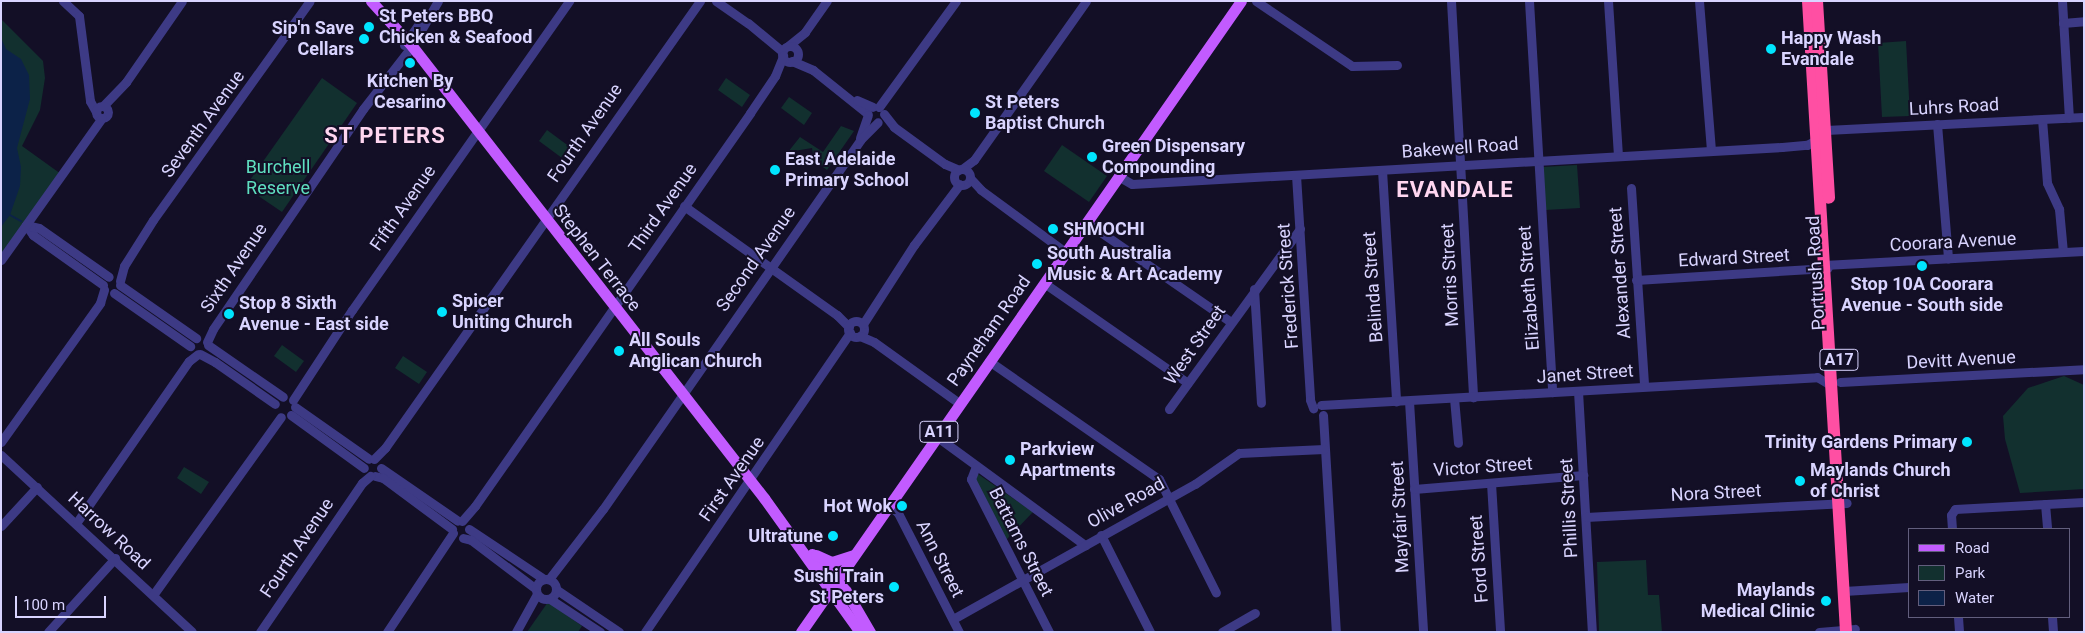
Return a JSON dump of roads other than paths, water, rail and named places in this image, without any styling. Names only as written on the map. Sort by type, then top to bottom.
[{"type":"highway","name":"Portrush Road","points":[[1808,1],[1814,146],[1829,267],[1850,631]]},
{"type":"highway","name":"Portrush Road","points":[[1816,1],[1826,130],[1830,367],[1836,384]]},
{"type":"highway","points":[[1814,112],[1826,130],[1814,146]]},
{"type":"main road","name":"Stephen Terrace","points":[[371,1],[410,43],[681,395],[833,585]]},
{"type":"main road","name":"Payneham Road","points":[[801,632],[888,504],[1241,1]]},
{"type":"main road","name":"Stephen Terrace","points":[[794,538],[810,552],[833,585]]},
{"type":"main road","points":[[810,552],[832,562],[854,554]]},
{"type":"main road","points":[[833,585],[860,632]]},
{"type":"main road","points":[[833,585],[870,632]]},
{"type":"street","points":[[63,1],[79,16],[90,90],[101,111]]},
{"type":"street","points":[[1,260],[90,132],[101,111],[114,96],[182,1]]},
{"type":"street","name":"Seventh Avenue","points":[[115,280],[153,220],[310,1]]},
{"type":"street","name":"Sixth Avenue","points":[[203,341],[438,1]]},
{"type":"street","name":"Fifth Avenue","points":[[285,406],[569,1]]},
{"type":"street","name":"Fourth Avenue","points":[[376,463],[694,5],[700,1]]},
{"type":"street","name":"Third Avenue","points":[[775,76],[785,50],[805,32],[827,1]]},
{"type":"street","name":"Second Avenue","points":[[551,583],[956,1]]},
{"type":"street","name":"First Avenue","points":[[646,631],[1086,1]]},
{"type":"street","points":[[1256,1],[1349,65],[1397,64]]},
{"type":"street","name":"Morris Street","points":[[1451,1],[1473,397]]},
{"type":"street","name":"Elizabeth Street","points":[[1529,1],[1552,392]]},
{"type":"street","points":[[1608,1],[1618,156]]},
{"type":"street","points":[[1699,1],[1711,151]]},
{"type":"street","points":[[2062,1],[2069,118]]},
{"type":"street","points":[[719,2],[785,50],[792,61],[813,70]]},
{"type":"street","points":[[2063,23],[2084,21]]},
{"type":"street","name":"Third Avenue","points":[[464,524],[613,306],[775,76],[798,53],[805,32]]},
{"type":"street","points":[[785,50],[795,47],[813,70],[1065,252]]},
{"type":"street","name":"Luhrs Road","points":[[1826,130],[2084,117]]},
{"type":"street","points":[[2042,119],[2047,183],[2059,209],[2063,252]]},
{"type":"street","points":[[1937,124],[1948,259]]},
{"type":"street","name":"Bakewell Road","points":[[1118,176],[1132,184],[1461,164],[1814,146]]},
{"type":"street","name":"Belinda Street","points":[[1382,170],[1396,402]]},
{"type":"street","name":"Frederick Street","points":[[1296,175],[1310,395],[1319,410],[1323,430],[1336,632]]},
{"type":"street","name":"Alexander Street","points":[[1631,188],[1644,386]]},
{"type":"street","points":[[684,206],[960,404]]},
{"type":"street","points":[[1086,222],[1231,322]]},
{"type":"street","points":[[26,225],[39,228],[203,341],[368,473],[383,478],[456,534],[471,540],[542,596],[600,632]]},
{"type":"street","points":[[26,225],[33,235],[195,351],[376,463],[619,632]]},
{"type":"street","name":"West Street","points":[[1170,409],[1254,289],[1300,229]]},
{"type":"street","name":"Coorara Avenue","points":[[1829,267],[2084,251]]},
{"type":"street","name":"Edward Street","points":[[1636,280],[1829,267]]},
{"type":"street","points":[[1,442],[115,280]]},
{"type":"street","points":[[108,290],[115,280]]},
{"type":"street","points":[[1044,283],[1188,383]]},
{"type":"street","points":[[1254,289],[1262,403]]},
{"type":"street","points":[[195,351],[205,352],[203,341]]},
{"type":"street","points":[[77,522],[203,341]]},
{"type":"street","points":[[989,361],[1159,478],[1216,593]]},
{"type":"street","points":[[1817,377],[1830,367]]},
{"type":"street","name":"Devitt Avenue","points":[[1836,384],[2084,370]]},
{"type":"street","points":[[1817,377],[1836,384]]},
{"type":"street","name":"Janet Street","points":[[1319,410],[1337,406],[1454,398],[1817,377]]},
{"type":"street","name":"Phillis Street","points":[[1578,391],[1593,629]]},
{"type":"street","points":[[1454,398],[1458,443]]},
{"type":"street","name":"Mayfair Street","points":[[1409,401],[1422,632]]},
{"type":"street","points":[[153,595],[272,428],[285,406]]},
{"type":"street","points":[[936,436],[1085,545]]},
{"type":"street","name":"Olive Road","points":[[952,619],[1023,581],[1100,535],[1170,497],[1239,453],[1324,449]]},
{"type":"street","name":"Harrow Road","points":[[1,455],[77,522],[190,631]]},
{"type":"street","points":[[368,473],[376,463]]},
{"type":"street","points":[[368,473],[376,463]]},
{"type":"street","name":"Battams Street","points":[[976,466],[971,477],[1049,632]]},
{"type":"street","name":"Fourth Avenue","points":[[260,632],[368,473]]},
{"type":"street","name":"Victor Street","points":[[1414,489],[1583,475]]},
{"type":"street","name":"Ford Street","points":[[1491,483],[1500,632]]},
{"type":"street","points":[[1,526],[37,487]]},
{"type":"street","points":[[1952,528],[1951,515],[1955,509],[2084,502]]},
{"type":"street","name":"Nora Street","points":[[1586,517],[1843,503]]},
{"type":"street","name":"Ann Street","points":[[888,504],[898,513],[959,632]]},
{"type":"street","points":[[2045,504],[2046,528]]},
{"type":"street","points":[[387,632],[464,524]]},
{"type":"street","points":[[456,534],[464,524]]},
{"type":"street","points":[[1100,535],[1150,632]]},
{"type":"street","points":[[48,632],[114,558]]},
{"type":"street","points":[[516,632],[551,583]]},
{"type":"street","points":[[542,596],[551,583]]},
{"type":"street","points":[[1848,591],[1908,587]]},
{"type":"street","points":[[1222,632],[1255,613]]},
{"type":"street","points":[[1958,618],[1959,632]]},
{"type":"street","points":[[2052,618],[2053,632]]},
{"type":"street","points":[[1820,632],[1850,631]]},
{"type":"water","points":[[1,38],[6,49],[21,59],[29,75],[30,99],[17,148],[21,167],[20,186],[10,215],[1,227]]},
{"type":"waterway","points":[[10,215],[21,221]]},
{"type":"place","name":"St Peters BBQ Chicken & Seafood","points":[[369,27]]},
{"type":"place","name":"Sip'n Save Cellars","points":[[364,39]]},
{"type":"place","name":"Happy Wash Evandale","points":[[1771,49]]},
{"type":"place","name":"Kitchen By Cesarino","points":[[410,63]]},
{"type":"place","name":"St Peters Baptist Church","points":[[975,113]]},
{"type":"place","name":"Green Dispensary Compounding","points":[[1092,157]]},
{"type":"place","name":"East Adelaide Primary School","points":[[775,170]]},
{"type":"place","name":"SHMOCHI","points":[[1053,229]]},
{"type":"place","name":"South Australia Music & Art Academy","points":[[1037,264]]},
{"type":"place","name":"Stop 10A Coorara Avenue - South side","points":[[1922,266]]},
{"type":"place","name":"Spicer Uniting Church","points":[[442,312]]},
{"type":"place","name":"Stop 8 Sixth Avenue - East side","points":[[229,314]]},
{"type":"place","name":"All Souls Anglican Church","points":[[619,351]]},
{"type":"place","name":"Trinity Gardens Primary","points":[[1967,442]]},
{"type":"place","name":"Parkview Apartments","points":[[1010,460]]},
{"type":"place","name":"Maylands Church of Christ","points":[[1800,481]]},
{"type":"place","name":"Hot Wok","points":[[902,506]]},
{"type":"place","name":"Ultratune","points":[[833,536]]},
{"type":"place","name":"Sushi Train St Peters","points":[[894,587]]},
{"type":"place","name":"Maylands Medical Clinic","points":[[1826,601]]},
{"type":"district","name":"ST PETERS","points":[[385,136]]},
{"type":"district","name":"EVANDALE","points":[[1455,190]]},
{"type":"park label","name":"Burchell Reserve","points":[[278,178]]}]
